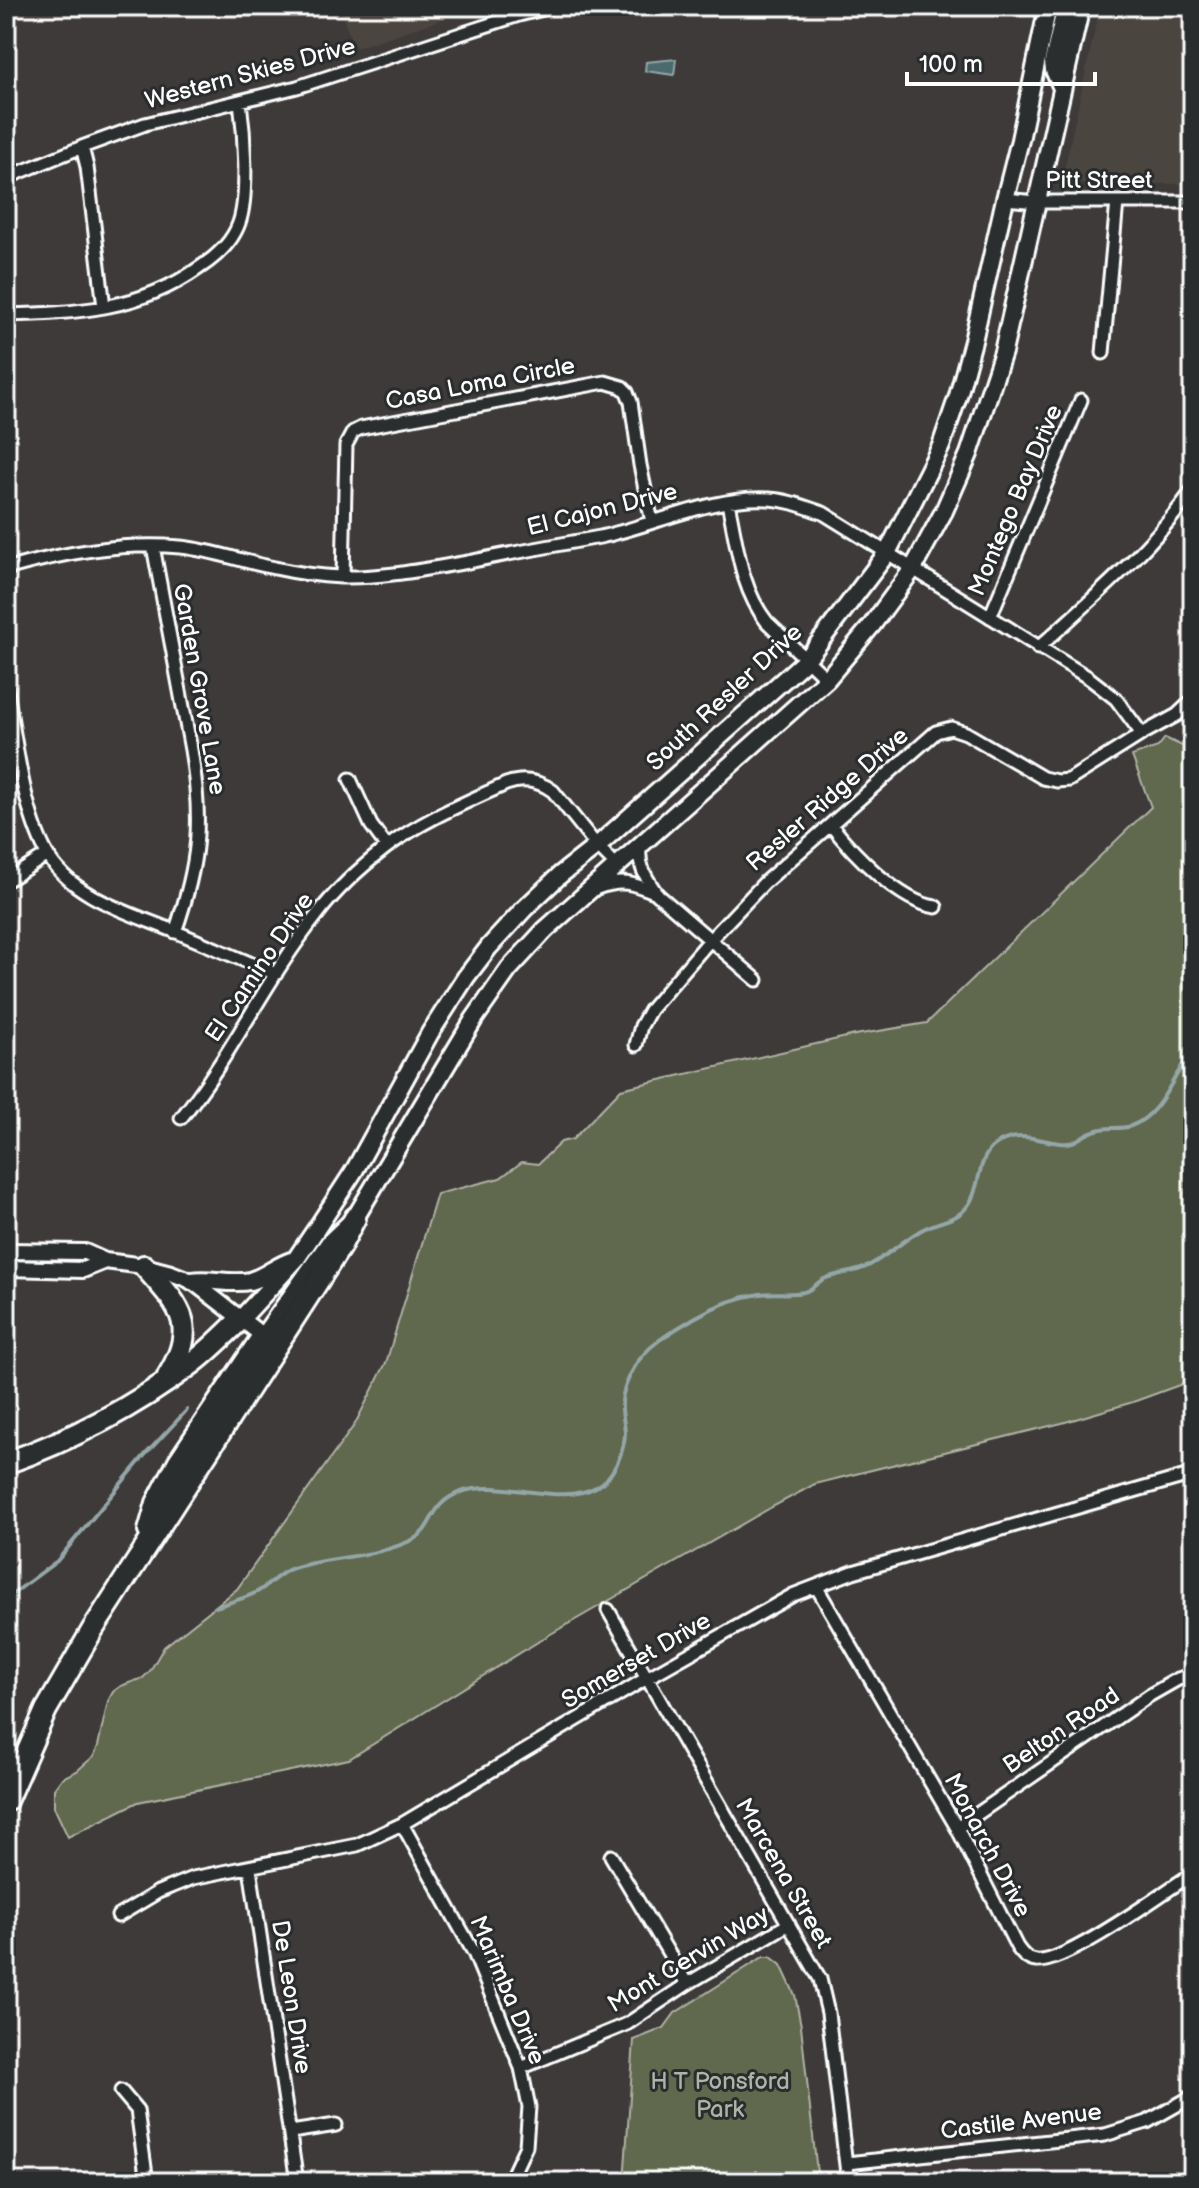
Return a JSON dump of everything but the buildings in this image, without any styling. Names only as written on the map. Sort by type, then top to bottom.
[{"type":"highway","points":[[6,1801],[46,1710],[93,1629],[340,1247],[355,1218]]},
{"type":"highway","points":[[144,1266],[173,1298],[183,1319],[185,1336],[180,1356],[164,1383]]},
{"type":"highway","points":[[6,1463],[104,1419],[164,1383],[192,1363],[240,1320]]},
{"type":"highway","points":[[144,1550],[157,1503],[179,1461],[263,1336]]},
{"type":"main road","name":"South Resler Drive","points":[[240,1320],[296,1259],[354,1171],[430,1033],[489,947],[560,875],[597,846],[806,660],[887,553],[941,446],[958,396],[1020,140],[1048,6]]},
{"type":"main road","points":[[1062,88],[1053,62],[1066,6]]},
{"type":"main road","points":[[263,1336],[330,1242],[355,1218],[474,1019],[509,969],[545,930],[827,679],[912,570],[944,511],[969,454],[1003,352],[1081,6]]},
{"type":"main road","points":[[192,1281],[206,1279],[233,1283],[253,1280],[296,1259]]},
{"type":"street","name":"Western Skies Drive","points":[[6,178],[145,124],[297,87],[555,6]]},
{"type":"street","points":[[6,315],[59,313],[144,298],[170,286],[214,258],[237,227],[243,202],[240,101]]},
{"type":"street","points":[[82,147],[104,307]]},
{"type":"street","name":"Pitt Street","points":[[1005,199],[1037,202],[1193,202]]},
{"type":"street","points":[[1103,353],[1117,202]]},
{"type":"street","name":"Casa Loma Circle","points":[[343,577],[346,445],[353,432],[605,382],[622,387],[631,402],[652,522]]},
{"type":"street","name":"Montego Bay Drive","points":[[990,617],[1081,400]]},
{"type":"street","points":[[1038,648],[1167,525],[1193,489]]},
{"type":"street","name":"El Cajon Drive","points":[[6,569],[95,549],[153,546],[180,547],[275,568],[343,577],[411,572],[600,537],[696,509],[765,498],[823,513],[1102,687],[1131,716],[1142,734]]},
{"type":"street","points":[[728,503],[751,599],[767,622],[827,679]]},
{"type":"street","name":"Garden Grove Lane","points":[[153,546],[191,750],[199,818],[195,866],[175,932]]},
{"type":"street","points":[[6,685],[31,815],[47,855],[85,892],[110,905],[276,974]]},
{"type":"street","points":[[1142,734],[1177,715],[1193,700]]},
{"type":"street","name":"Resler Ridge Drive","points":[[636,1045],[641,1026],[650,1010],[765,882],[936,732],[951,728],[966,733],[1043,778],[1057,781],[1069,780],[1142,734]]},
{"type":"street","points":[[350,779],[371,825],[387,847]]},
{"type":"street","name":"El Camino Drive","points":[[181,1118],[202,1092],[318,913],[387,847],[436,817],[506,784],[534,781],[553,791],[617,866]]},
{"type":"street","points":[[831,825],[869,868],[912,899],[936,907]]},
{"type":"street","points":[[641,845],[640,861],[657,894],[757,980]]},
{"type":"street","points":[[6,881],[47,855]]},
{"type":"street","points":[[591,890],[615,881],[657,894]]},
{"type":"street","points":[[6,1251],[85,1252],[105,1261],[144,1266],[192,1281],[263,1336]]},
{"type":"street","points":[[6,1268],[83,1270],[105,1261]]},
{"type":"street","name":"Somerset Drive","points":[[118,1916],[169,1886],[193,1878],[346,1849],[402,1824],[793,1595],[853,1572],[1193,1474]]},
{"type":"street","name":"Monarch Drive","points":[[816,1586],[957,1828],[1023,1956],[1037,1961],[1056,1958],[1129,1917],[1193,1873]]},
{"type":"street","name":"Marcena Street","points":[[608,1610],[820,1979],[828,2013],[848,2182]]},
{"type":"street","name":"Belton Road","points":[[957,1828],[1150,1695],[1193,1674]]},
{"type":"street","name":"Marimba Drive","points":[[402,1824],[474,1953],[521,2068],[529,2107],[526,2146],[509,2182]]},
{"type":"street","points":[[611,1856],[687,1984]]},
{"type":"street","name":"De Leon Drive","points":[[250,1868],[297,2182]]},
{"type":"street","name":"Mont Cervin Way","points":[[521,2068],[627,2024],[687,1984],[789,1924]]},
{"type":"street","points":[[121,2091],[137,2110],[147,2182]]},
{"type":"street","name":"Castile Avenue","points":[[847,2163],[1105,2135],[1147,2122],[1193,2096]]},
{"type":"street","points":[[291,2132],[336,2125]]},
{"type":"shaded area","points":[[338,6],[483,6],[355,48]]},
{"type":"shaded area","points":[[1100,6],[1193,6],[1193,184],[1073,184],[1065,179],[1063,175]]},
{"type":"green space","points":[[1165,738],[1193,751],[1193,1380],[1062,1423],[815,1484],[549,1635],[349,1759],[138,1802],[68,1837],[54,1807],[54,1789],[62,1778],[77,1771],[94,1756],[113,1692],[143,1678],[164,1647],[237,1589],[355,1424],[386,1363],[437,1194],[500,1178],[522,1162],[538,1164],[561,1142],[573,1139],[621,1089],[855,1035],[927,1023],[1151,807],[1132,756],[1158,747]]},
{"type":"green space","name":"H T Ponsford Park","points":[[763,1957],[771,1957],[781,1965],[795,1995],[818,2182],[624,2182],[634,2040],[664,2028],[675,2013]]},
{"type":"water","points":[[676,59],[674,75],[645,71],[646,62]]},
{"type":"waterway","points":[[216,1607],[257,1592],[293,1568],[385,1550],[414,1539],[425,1529],[443,1502],[461,1492],[494,1488],[565,1494],[596,1487],[608,1478],[622,1449],[625,1434],[622,1411],[624,1389],[639,1360],[661,1339],[727,1302],[760,1294],[804,1292],[824,1279],[866,1267],[923,1229],[958,1215],[972,1198],[985,1157],[1000,1142],[1023,1137],[1071,1143],[1089,1133],[1131,1126],[1142,1121],[1159,1103],[1193,1050]]},
{"type":"waterway","points":[[6,1599],[57,1561],[144,1456],[187,1410]]}]
